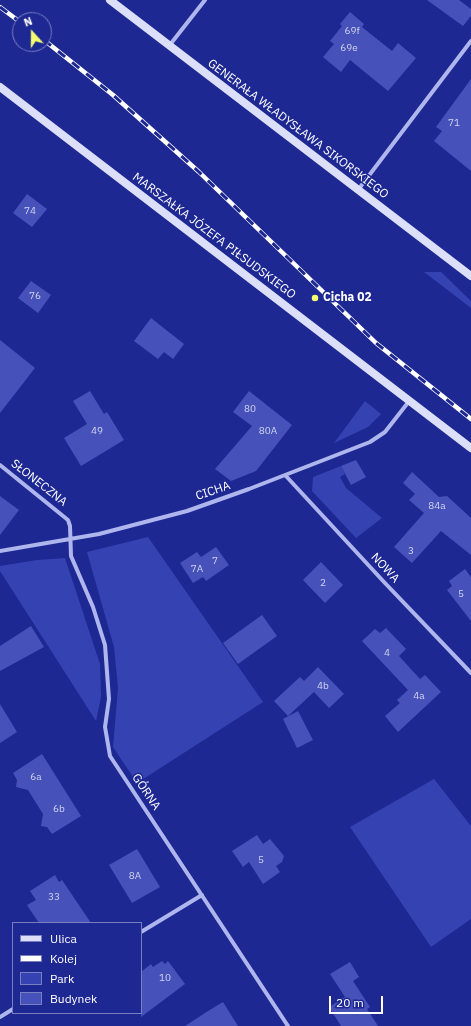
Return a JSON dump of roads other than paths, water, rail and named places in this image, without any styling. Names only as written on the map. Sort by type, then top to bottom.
[{"type":"main road","name":"GENERAŁA WŁADYSŁAWA SIKORSKIEGO","points":[[110,0],[471,276]]},
{"type":"main road","name":"MARSZAŁKA JÓZEFA PIŁSUDSKIEGO","points":[[0,87],[471,448]]},
{"type":"street","points":[[169,46],[204,0]]},
{"type":"street","points":[[358,190],[471,41]]},
{"type":"street","name":"CICHA","points":[[0,551],[71,539],[187,511],[285,475],[370,442],[385,432],[410,400]]},
{"type":"street","name":"SŁONECZNA","points":[[0,465],[66,517],[70,526],[71,539]]},
{"type":"street","name":"NOWA","points":[[285,475],[389,588],[471,673]]},
{"type":"street","name":"GÓRNA","points":[[71,539],[71,556],[94,607],[105,645],[109,699],[106,727],[110,756],[288,1026]]},
{"type":"street","points":[[142,931],[202,895]]},
{"type":"street","points":[[0,1017],[12,1010]]},
{"type":"railway","points":[[0,7],[12,16]]},
{"type":"railway","points":[[52,46],[113,95],[199,172],[376,343],[471,419]]},
{"type":"place","name":"Cicha 02","points":[[315,298]]}]
